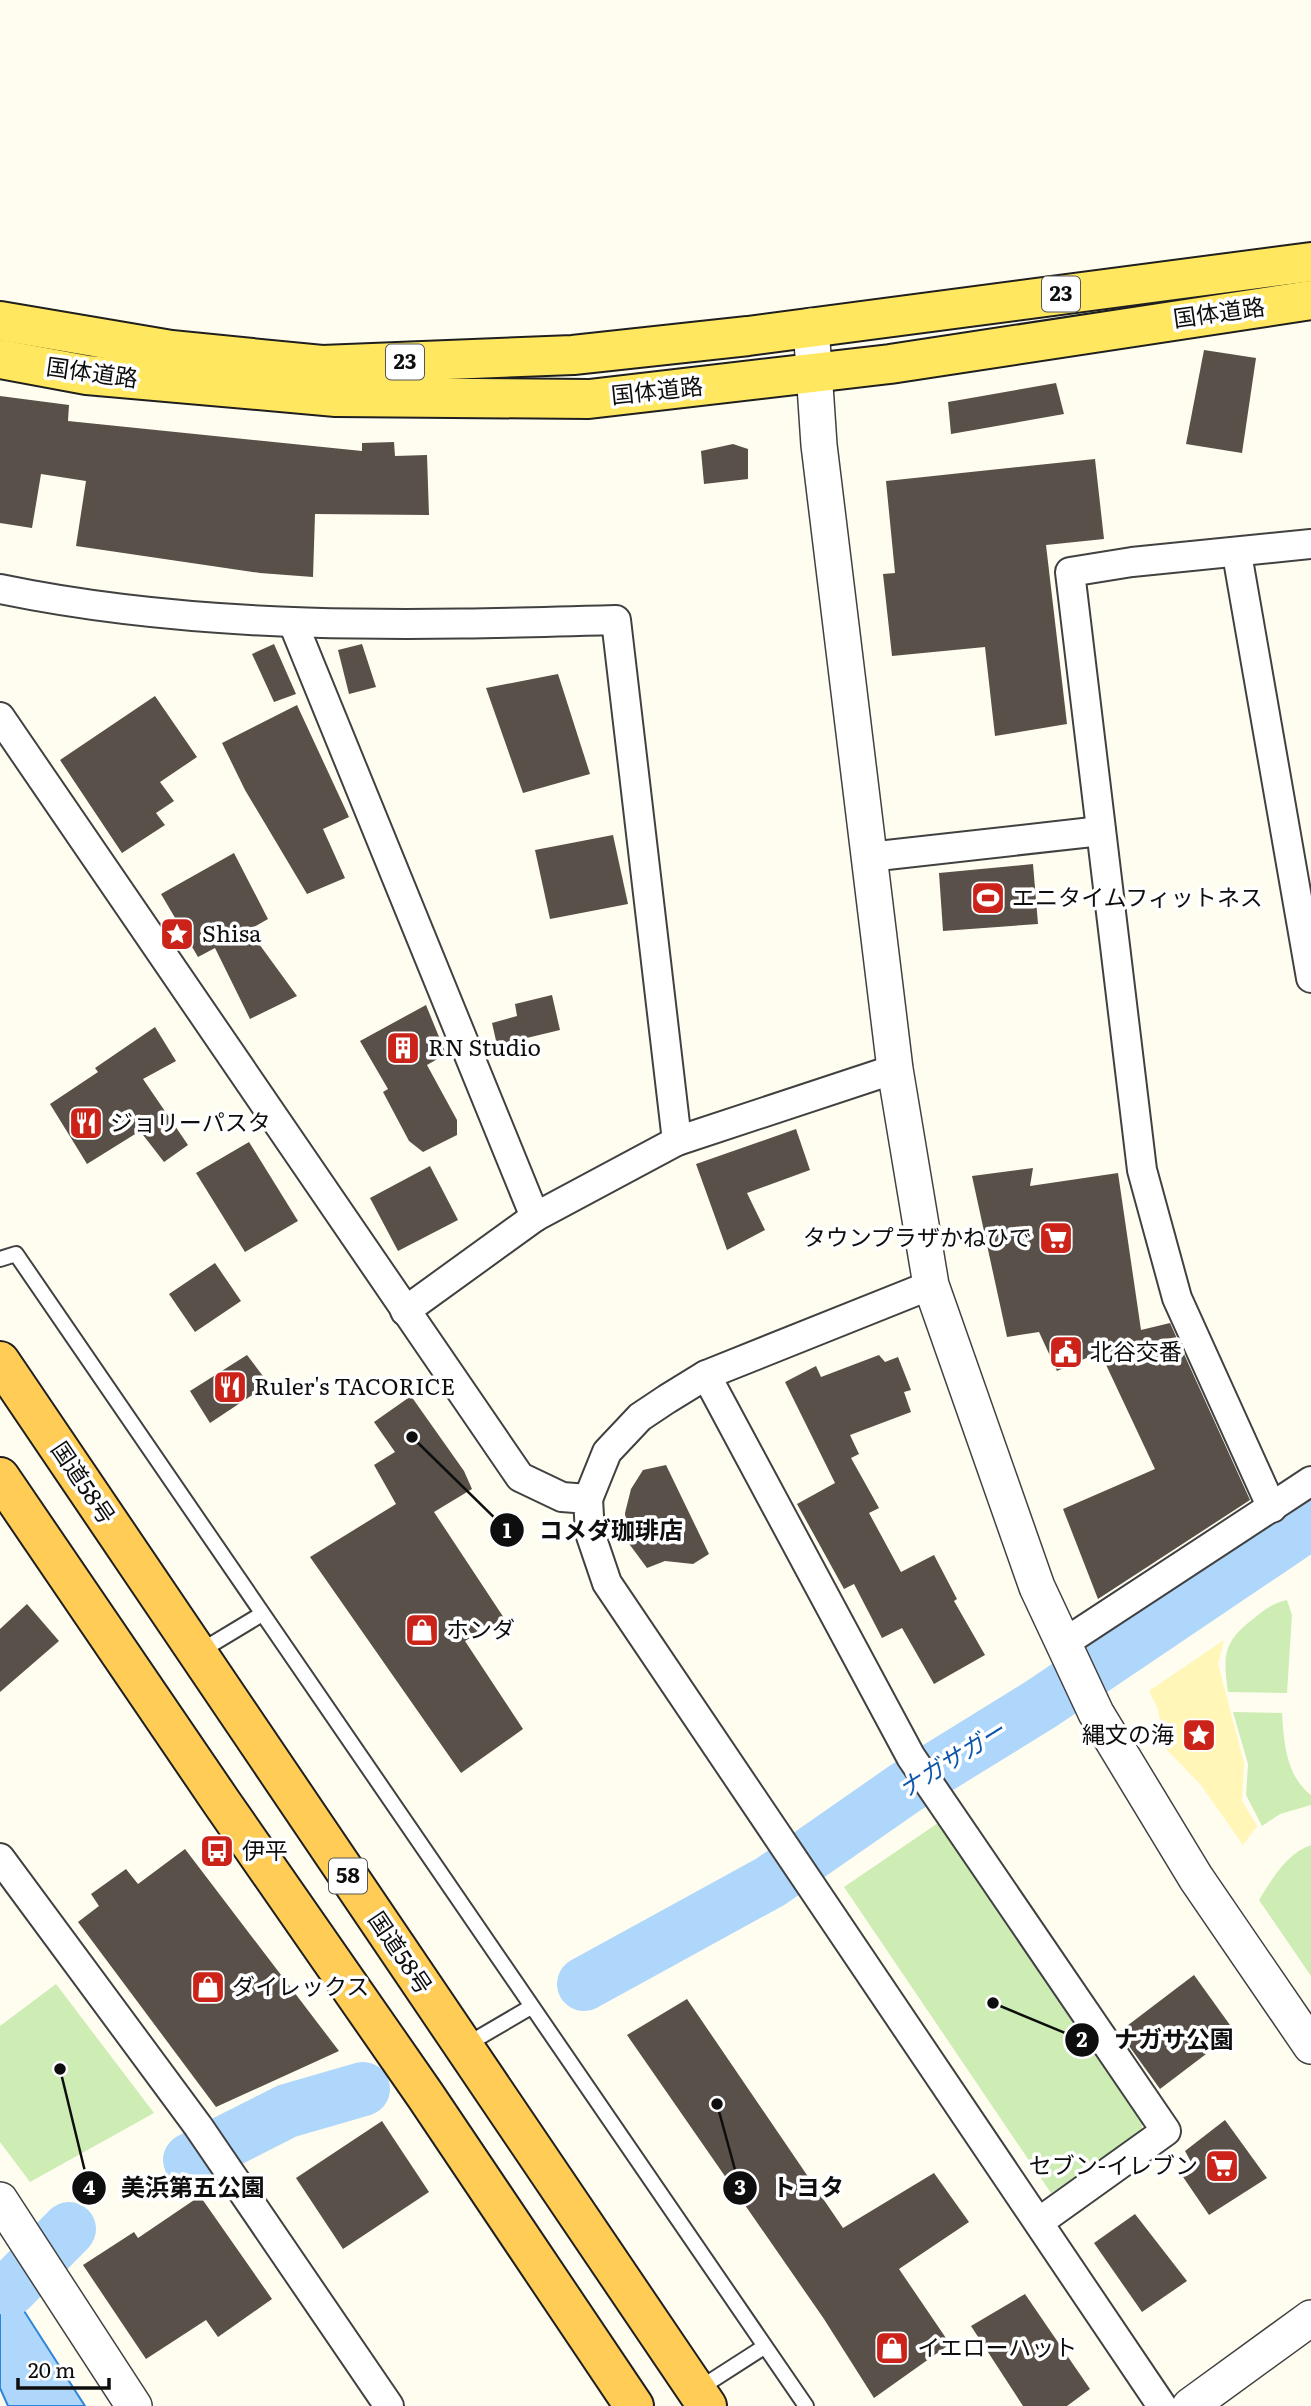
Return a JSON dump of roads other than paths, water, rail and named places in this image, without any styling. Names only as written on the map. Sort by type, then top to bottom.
[{"type":"highway","name":"国道58号","points":[[0,1361],[702,2398]]},
{"type":"highway","points":[[0,1477],[418,2084],[634,2406]]},
{"type":"main road","name":"国体道路","points":[[0,321],[171,350],[322,365],[573,355],[1311,262]]},
{"type":"main road","name":"国体道路","points":[[0,359],[87,375],[335,397],[589,399],[815,373],[1311,300]]},
{"type":"street","points":[[811,326],[819,445],[895,1069],[931,1284],[1037,1587],[1096,1711],[1195,1878],[1311,2046]]},
{"type":"street","points":[[1272,1508],[1177,1298],[1142,1170],[1070,572],[1132,562],[1237,554],[1311,544]]},
{"type":"street","points":[[1237,554],[1311,978]]},
{"type":"street","points":[[0,589],[54,600],[293,623],[440,625],[616,620],[677,1141]]},
{"type":"street","points":[[293,623],[535,1217]]},
{"type":"street","points":[[0,716],[520,1477],[562,1497],[588,1499]]},
{"type":"street","points":[[869,857],[1101,831]]},
{"type":"street","points":[[405,1311],[535,1217],[677,1141],[895,1069]]},
{"type":"street","points":[[931,1284],[706,1375],[640,1417],[607,1452],[588,1499],[590,1533],[607,1583],[1162,2406]]},
{"type":"street","points":[[706,1375],[911,1757],[1166,2131],[1039,2222]]},
{"type":"street","points":[[1065,1644],[1311,1481]]},
{"type":"street","points":[[0,1858],[198,2126],[389,2406]]},
{"type":"street","points":[[0,2200],[50,2272],[134,2406]]},
{"type":"street","points":[[1189,2406],[1311,2318]]},
{"type":"lane","points":[[0,1259],[16,1254],[806,2406]]},
{"type":"lane","points":[[199,1653],[262,1614]]},
{"type":"lane","points":[[463,2047],[531,2007]]},
{"type":"lane","points":[[702,2398],[764,2347]]},
{"type":"water","points":[[0,2277],[85,2406],[8,2406],[0,2388]]},
{"type":"waterway","name":"ナガサガー","points":[[584,1984],[770,1882],[905,1788],[1041,1704],[1311,1522]]},
{"type":"waterway","name":"ナガサガー","points":[[190,2160],[287,2111],[363,2089]]},
{"type":"waterway","name":"ナガサガー","points":[[10,2289],[69,2229]]},
{"type":"place","name":"エニタイムフィットネス","points":[[988,898]]},
{"type":"place","name":"Shisa","points":[[177,934]]},
{"type":"place","name":"RN Studio","points":[[403,1048]]},
{"type":"place","name":"ジョリーパスタ","points":[[86,1123]]},
{"type":"place","name":"タウンプラザかねひで","points":[[1056,1238]]},
{"type":"place","name":"北谷交番","points":[[1066,1352]]},
{"type":"place","name":"Ruler's TACORICE","points":[[230,1387]]},
{"type":"place","name":"コメダ珈琲店","points":[[412,1437]]},
{"type":"place","name":"ホンダ","points":[[422,1630]]},
{"type":"place","name":"縄文の海","points":[[1199,1735]]},
{"type":"place","name":"伊平","points":[[217,1851]]},
{"type":"place","name":"ダイレックス","points":[[208,1987]]},
{"type":"place","name":"ナガサ公園","points":[[993,2003]]},
{"type":"place","name":"美浜第五公園","points":[[60,2069]]},
{"type":"place","name":"トヨタ","points":[[717,2104]]},
{"type":"place","name":"セブン-イレブン","points":[[1222,2166]]},
{"type":"place","name":"イエローハット","points":[[892,2348]]}]
